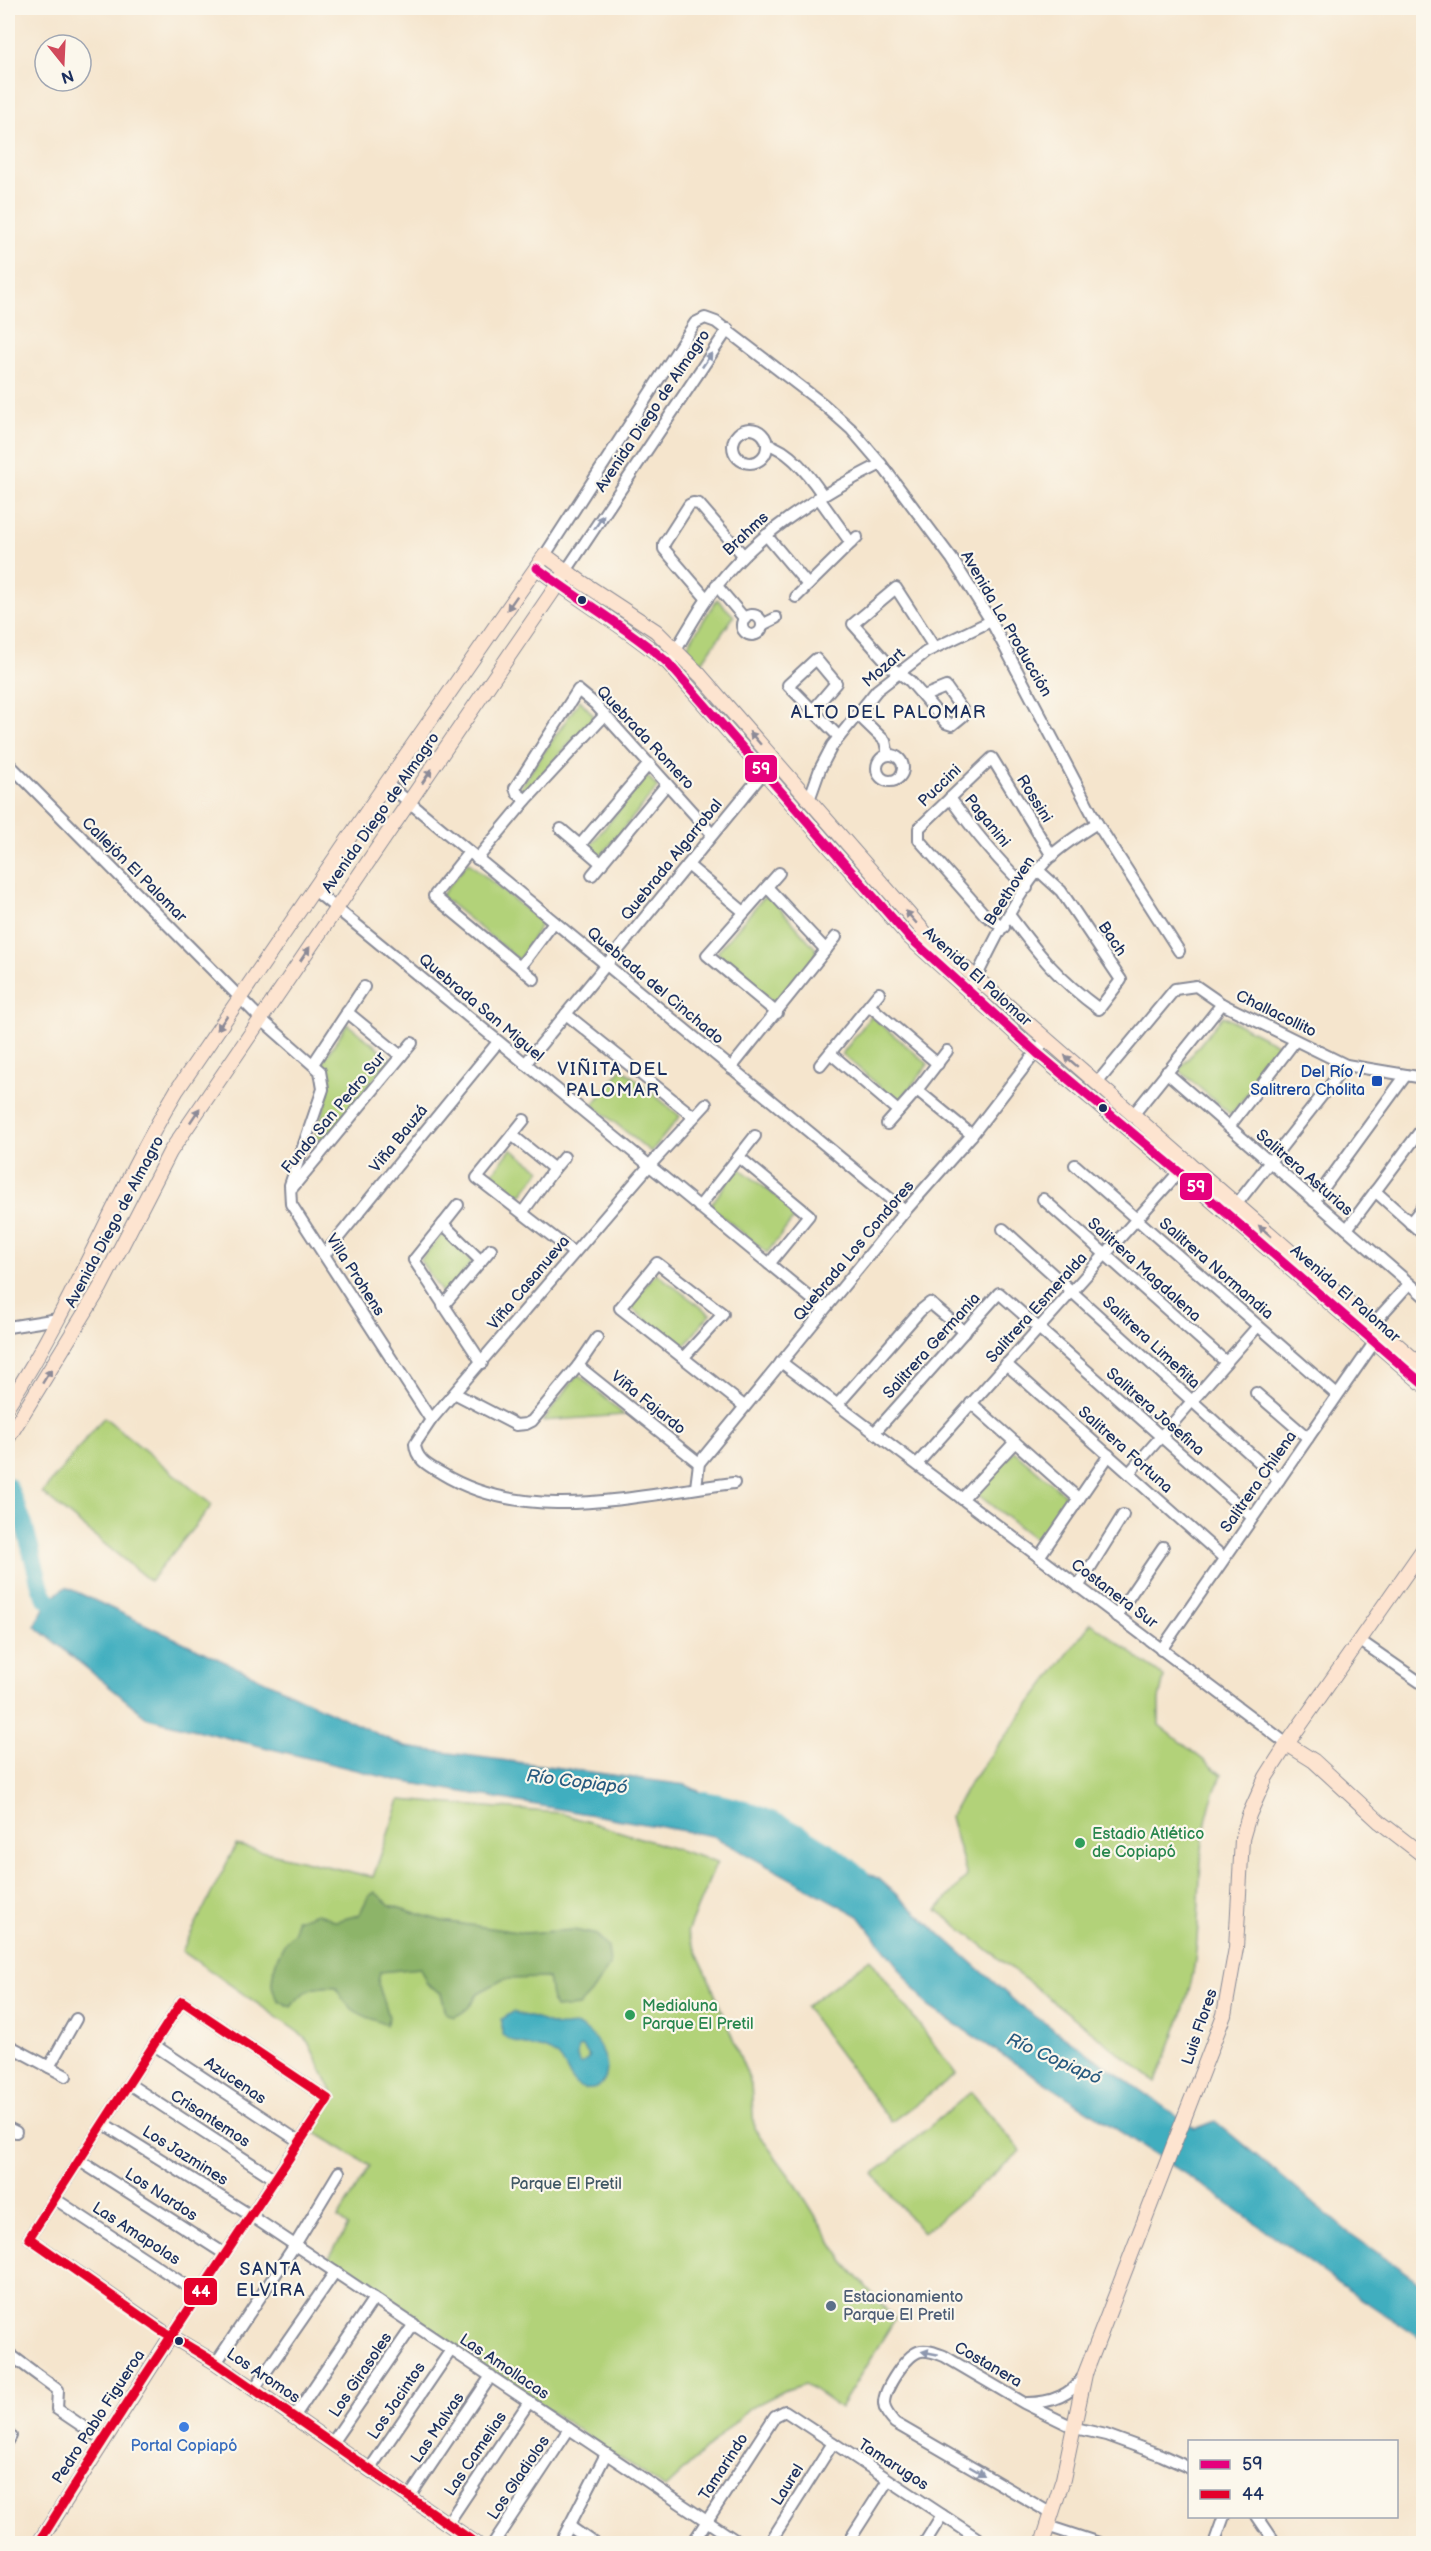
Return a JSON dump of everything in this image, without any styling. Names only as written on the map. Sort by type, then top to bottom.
[{"type":"street","name":"Avenida Diego de Almagro","points":[[8,1404],[42,1349],[155,1126],[240,997],[537,568],[695,323],[709,318],[728,329],[558,584],[178,1141],[100,1288],[8,1438]]},
{"type":"street","name":"Avenida La Producción","points":[[728,329],[851,429],[881,464],[952,559],[991,621],[1097,823],[1179,951]]},
{"type":"street","points":[[767,444],[780,447],[787,454],[854,540],[796,597]]},
{"type":"street","name":"Brahms","points":[[671,666],[676,651],[706,598],[743,555],[766,535],[820,496],[881,464]]},
{"type":"street","points":[[706,598],[664,549],[664,544],[689,505],[699,504],[743,555]]},
{"type":"street","points":[[766,535],[808,585]]},
{"type":"street","name":"Avenida El Palomar","points":[[545,555],[656,631],[775,760],[928,936],[1133,1114],[1232,1210],[1377,1332],[1424,1368]]},
{"type":"street","name":"Avenida El Palomar","points":[[537,568],[645,643],[671,666],[908,936],[1037,1053],[1179,1172],[1232,1210]]},
{"type":"street","points":[[716,585],[745,619]]},
{"type":"street","points":[[924,696],[853,624],[892,590],[899,590],[934,647]]},
{"type":"street","points":[[745,619],[756,616],[762,625]]},
{"type":"street","points":[[745,619],[742,626],[748,635],[760,632],[762,625],[777,618]]},
{"type":"street","name":"Mozart","points":[[809,800],[820,769],[839,737],[877,690],[934,647],[991,621]]},
{"type":"street","points":[[813,710],[836,683],[816,659],[788,685],[839,737]]},
{"type":"street","name":"Quebrada Romero","points":[[526,800],[517,793],[515,788],[578,690],[605,715],[712,834]]},
{"type":"street","points":[[857,714],[885,741],[888,755]]},
{"type":"street","points":[[534,979],[434,896],[605,715]]},
{"type":"street","name":"Puccini","points":[[992,758],[919,828],[919,840],[985,915],[1004,927]]},
{"type":"street","name":"Rossini","points":[[992,758],[1052,856]]},
{"type":"street","name":"Quebrada Algarrobal","points":[[525,1064],[775,760]]},
{"type":"street","name":"Callejón El Palomar","points":[[8,763],[240,997]]},
{"type":"street","points":[[580,845],[649,764]]},
{"type":"street","name":"Quebrada del Cinchado","points":[[386,783],[905,1211]]},
{"type":"street","points":[[592,876],[667,784]]},
{"type":"street","name":"Paganini","points":[[950,798],[968,824],[1027,888]]},
{"type":"street","name":"Beethoven","points":[[969,992],[1010,915],[1039,872],[1052,856],[1097,823]]},
{"type":"street","points":[[561,829],[602,864]]},
{"type":"street","points":[[688,865],[744,912]]},
{"type":"street","name":"Bach","points":[[1010,915],[1044,962],[1068,987],[1099,1009],[1121,980],[1061,891],[1039,872]]},
{"type":"street","points":[[777,1013],[707,955],[779,873]]},
{"type":"street","points":[[767,887],[826,950]]},
{"type":"street","name":"Quebrada San Miguel","points":[[313,890],[824,1310]]},
{"type":"street","points":[[520,968],[554,922]]},
{"type":"street","points":[[731,1068],[836,937]]},
{"type":"street","name":"Challacollito","points":[[1097,1083],[1175,989],[1196,986],[1221,1004],[1346,1065],[1424,1078]]},
{"type":"street","points":[[313,1064],[364,987]]},
{"type":"street","points":[[820,1065],[879,993]]},
{"type":"street","points":[[240,997],[261,1019],[320,1071],[323,1089],[291,1189]]},
{"type":"street","points":[[1133,1114],[1221,1004]]},
{"type":"street","points":[[870,1006],[938,1064]]},
{"type":"street","name":"Fundo San Pedro Sur","points":[[347,1012],[401,1056]]},
{"type":"street","points":[[566,1014],[693,1116]]},
{"type":"street","name":"Quebrada Los Condores","points":[[699,1463],[905,1211],[972,1135],[1046,1039]]},
{"type":"street","points":[[1229,1128],[1295,1041]]},
{"type":"street","name":"Viña Bauzá","points":[[324,1254],[498,1042]]},
{"type":"street","name":"Fundo San Pedro Sur","points":[[291,1189],[412,1043]]},
{"type":"street","points":[[886,1124],[917,1090],[947,1050]]},
{"type":"street","points":[[830,1053],[898,1112]]},
{"type":"street","points":[[1232,1210],[1346,1065]]},
{"type":"street","name":"Salitrera Asturias","points":[[1166,1072],[1424,1296]]},
{"type":"street","points":[[1314,1201],[1406,1075]]},
{"type":"street","points":[[917,1090],[972,1135]]},
{"type":"street","name":"Viña Casanueva","points":[[431,1420],[456,1394],[649,1166],[706,1104]]},
{"type":"street","points":[[524,1120],[477,1178],[574,1253]]},
{"type":"street","points":[[155,1126],[178,1141]]},
{"type":"street","points":[[1347,1230],[1424,1126]]},
{"type":"street","points":[[512,1135],[554,1169]]},
{"type":"street","points":[[699,1207],[755,1136]]},
{"type":"street","points":[[306,1137],[319,1147],[326,1146]]},
{"type":"street","points":[[522,1213],[564,1157]]},
{"type":"street","points":[[739,1157],[809,1215],[768,1264]]},
{"type":"street","name":"Salitrera Normandia","points":[[1075,1165],[1337,1395]]},
{"type":"street","name":"Salitrera Esmeralda","points":[[917,1464],[1179,1172]]},
{"type":"street","name":"Villa Prohens","points":[[291,1189],[291,1204],[431,1420]]},
{"type":"street","points":[[1375,1191],[1424,1235]]},
{"type":"street","name":"Salitrera Magdalena","points":[[1043,1199],[1226,1362]]},
{"type":"street","points":[[458,1205],[414,1260],[482,1363]]},
{"type":"street","points":[[1410,1223],[1424,1205]]},
{"type":"street","points":[[444,1224],[481,1261]]},
{"type":"street","name":"Salitrera Limeñita","points":[[1003,1229],[1279,1479]]},
{"type":"street","points":[[444,1306],[491,1249]]},
{"type":"street","points":[[684,1358],[723,1314],[657,1263],[620,1308],[744,1406]]},
{"type":"street","name":"Salitrera Chilena","points":[[1161,1650],[1308,1438],[1409,1284]]},
{"type":"street","name":"Salitrera Germania","points":[[875,1432],[999,1293],[1038,1329]]},
{"type":"street","points":[[838,1404],[920,1311],[930,1303],[964,1332]]},
{"type":"street","points":[[8,1327],[58,1318]]},
{"type":"street","points":[[1129,1473],[1258,1326]]},
{"type":"street","name":"Salitrera Josefina","points":[[1038,1329],[1252,1517]]},
{"type":"street","name":"Avenida El Palomar","points":[[1377,1332],[1424,1385]]},
{"type":"street","points":[[456,1394],[516,1425],[526,1424],[578,1366],[597,1338]]},
{"type":"street","name":"Costanera Sur","points":[[781,1362],[1161,1650],[1287,1744],[1314,1761],[1380,1822],[1424,1856]]},
{"type":"street","name":"Salitrera Fortuna","points":[[1006,1364],[1224,1558]]},
{"type":"street","name":"Viña Fajardo","points":[[578,1366],[699,1463]]},
{"type":"street","points":[[1256,1393],[1308,1438]]},
{"type":"street","points":[[971,1403],[1079,1499]]},
{"type":"street","points":[[431,1420],[415,1444],[421,1461],[461,1485],[489,1495],[552,1502],[602,1502],[734,1483]]},
{"type":"street","points":[[962,1499],[1015,1442]]},
{"type":"street","points":[[1039,1557],[1109,1455]]},
{"type":"street","points":[[696,1487],[699,1463]]},
{"type":"street","points":[[1078,1587],[1123,1515]]},
{"type":"street","points":[[1116,1616],[1163,1547]]},
{"type":"street","name":"Luis Flores","points":[[1042,2544],[1075,2428],[1085,2374],[1224,2015],[1236,1948],[1242,1839],[1249,1815],[1266,1777],[1287,1744],[1424,1548]]},
{"type":"street","points":[[1359,1640],[1424,1685]]},
{"type":"street","name":"Pedro Pablo Figueroa","points":[[38,2544],[103,2440],[328,2099],[182,2001],[154,2045]]},
{"type":"street","points":[[49,2067],[76,2019]]},
{"type":"street","points":[[8,2045],[66,2076]]},
{"type":"street","points":[[56,2199],[154,2045]]},
{"type":"street","name":"Azucenas","points":[[154,2045],[300,2142]]},
{"type":"street","name":"Crisantemos","points":[[129,2084],[275,2179]]},
{"type":"street","name":"Los Jazmines","points":[[104,2124],[250,2215]]},
{"type":"street","name":"Los Nardos","points":[[80,2161],[225,2254]]},
{"type":"street","points":[[216,2363],[295,2245],[339,2172]]},
{"type":"street","name":"Los Aromos","points":[[56,2199],[29,2238],[171,2336],[216,2363],[477,2544]]},
{"type":"street","name":"Las Amapolas","points":[[56,2199],[199,2294]]},
{"type":"street","name":"Las Amollacas","points":[[250,2215],[741,2544]]},
{"type":"street","points":[[254,2389],[335,2272]]},
{"type":"street","points":[[294,2417],[374,2298]]},
{"type":"street","name":"Los Girasoles","points":[[332,2443],[414,2324]]},
{"type":"street","name":"Los Jacintos","points":[[369,2470],[451,2350]]},
{"type":"street","name":"Costanera","points":[[1050,2520],[895,2423],[887,2413],[884,2402],[888,2388],[909,2356],[920,2351],[931,2351],[944,2356],[1024,2403],[1075,2428],[1106,2435],[1188,2467]]},
{"type":"street","points":[[8,2353],[58,2390],[57,2409],[103,2440]]},
{"type":"street","points":[[1024,2403],[1043,2403],[1062,2396],[1075,2389],[1085,2374]]},
{"type":"street","name":"Las Malvas","points":[[410,2496],[490,2376]]},
{"type":"street","name":"Las Camelias","points":[[448,2523],[529,2402]]},
{"type":"street","name":"Tamarugos","points":[[785,2411],[986,2544]]},
{"type":"street","name":"Tamarindo","points":[[692,2544],[775,2415],[785,2411]]},
{"type":"street","name":"Los Gladiolos","points":[[493,2544],[569,2429]]},
{"type":"street","name":"Laurel","points":[[769,2544],[833,2443]]},
{"type":"street","points":[[560,2544],[606,2454]]},
{"type":"street","points":[[847,2544],[888,2480]]},
{"type":"street","points":[[924,2544],[942,2515]]},
{"type":"street","points":[[1214,2544],[1224,2518]]},
{"type":"street","points":[[1258,2518],[1276,2544]]},
{"type":"street","points":[[1050,2520],[1102,2544]]},
{"type":"street","points":[[569,2526],[595,2544]]},
{"type":"green space","points":[[717,599],[734,616],[700,665],[684,651]]},
{"type":"green space","points":[[580,700],[594,716],[529,789],[521,791],[521,786]]},
{"type":"green space","points":[[647,776],[658,787],[600,857],[589,847]]},
{"type":"green space","points":[[468,862],[542,923],[519,960],[441,896]]},
{"type":"green space","points":[[763,898],[771,898],[816,949],[816,956],[783,1000],[775,1004],[720,958],[718,951]]},
{"type":"green space","points":[[871,1016],[928,1064],[899,1103],[842,1054]]},
{"type":"green space","points":[[1223,1016],[1283,1047],[1231,1115],[1179,1070]]},
{"type":"green space","points":[[347,1024],[391,1058],[325,1140],[318,1139],[315,1134],[325,1107],[328,1090],[326,1072],[322,1063]]},
{"type":"green space","points":[[622,1068],[680,1116],[651,1152],[593,1105]]},
{"type":"green space","points":[[511,1149],[541,1170],[517,1200],[488,1179]]},
{"type":"green space","points":[[738,1167],[798,1213],[767,1253],[710,1206]]},
{"type":"green space","points":[[443,1233],[472,1262],[444,1296],[420,1260]]},
{"type":"green space","points":[[656,1273],[710,1314],[682,1349],[629,1306]]},
{"type":"green space","points":[[578,1374],[624,1415],[543,1421]]},
{"type":"green space","points":[[104,1417],[212,1505],[150,1581],[42,1493]]},
{"type":"green space","points":[[1014,1451],[1070,1499],[1041,1544],[977,1494]]},
{"type":"green space","name":"Estadio Atlético de Copiapó","points":[[1091,1623],[1164,1677],[1159,1699],[1159,1725],[1222,1775],[1213,1796],[1203,1842],[1193,1976],[1179,2022],[1156,2082],[937,1910],[967,1876],[950,1817],[969,1784]]},
{"type":"green space","name":"Parque El Pretil","points":[[400,1800],[560,1813],[717,1862],[687,1932],[706,1972],[751,2084],[754,2128],[797,2186],[844,2262],[895,2319],[840,2408],[806,2384],[786,2390],[750,2408],[665,2488],[327,2261],[348,2226],[338,2218],[370,2166],[313,2131],[333,2093],[308,2042],[298,2032],[182,1951],[236,1845],[373,1877]]},
{"type":"green space","points":[[375,1892],[390,1905],[442,1921],[524,1933],[574,1930],[597,1935],[608,1948],[610,1965],[579,2006],[555,2008],[548,1978],[504,1979],[478,1993],[469,2008],[454,2017],[446,2013],[441,1993],[427,1984],[420,1968],[380,1972],[378,1983],[389,2017],[386,2025],[356,2012],[345,2002],[336,1987],[322,1987],[305,1992],[291,2007],[278,2000],[272,1984],[274,1968],[282,1948],[295,1932],[296,1920],[317,1913],[336,1921],[359,1915],[368,1897]]},
{"type":"green space","points":[[870,1959],[956,2074],[891,2122],[805,2007]]},
{"type":"green space","points":[[971,2092],[1021,2151],[923,2233],[873,2174]]},
{"type":"water","points":[[66,1587],[405,1747],[686,1785],[879,1879],[1018,2004],[1195,2129],[1215,2121],[1348,2232],[1423,2285],[1423,2340],[1341,2285],[1204,2186],[929,2007],[859,1916],[713,1836],[400,1781],[148,1718],[35,1626],[48,1600]]},
{"type":"water","points":[[513,2012],[555,2025],[576,2025],[583,2028],[599,2046],[606,2061],[606,2076],[602,2083],[593,2089],[580,2087],[572,2080],[557,2056],[544,2049],[516,2042],[502,2035],[502,2019]],"holes":[[[583,2047],[589,2056],[581,2064],[577,2056],[579,2048]]]},
{"type":"waterway","name":"Río Copiapó","points":[[8,1486],[24,1524],[41,1589],[46,1598],[65,1616]]},
{"type":"waterway","name":"Río Copiapó","points":[[703,1800],[746,1810],[787,1827],[843,1862],[860,1876]]},
{"type":"transit line","name":"59","points":[[537,568],[668,663],[908,936],[1037,1053],[1179,1172],[1424,1385]]},
{"type":"transit line","name":"44","points":[[38,2544],[73,2488],[145,2376],[181,2320],[328,2099],[182,2001],[29,2238],[159,2329],[166,2333],[173,2337],[180,2341],[216,2363],[477,2544]]},
{"type":"place","name":"Del Río / Salitrera Cholita","points":[[1377,1081]]},
{"type":"place","name":"Estadio Atlético de Copiapó","points":[[1080,1843]]},
{"type":"place","name":"Medialuna Parque El Pretil","points":[[630,2015]]},
{"type":"place","name":"Estacionamiento Parque El Pretil","points":[[831,2306]]},
{"type":"place","name":"Portal Copiapó","points":[[184,2427]]},
{"type":"district","name":"ALTO DEL PALOMAR","points":[[889,712]]},
{"type":"district","name":"VIÑITA DEL PALOMAR","points":[[613,1079]]},
{"type":"district","name":"SANTA ELVIRA","points":[[271,2279]]}]
